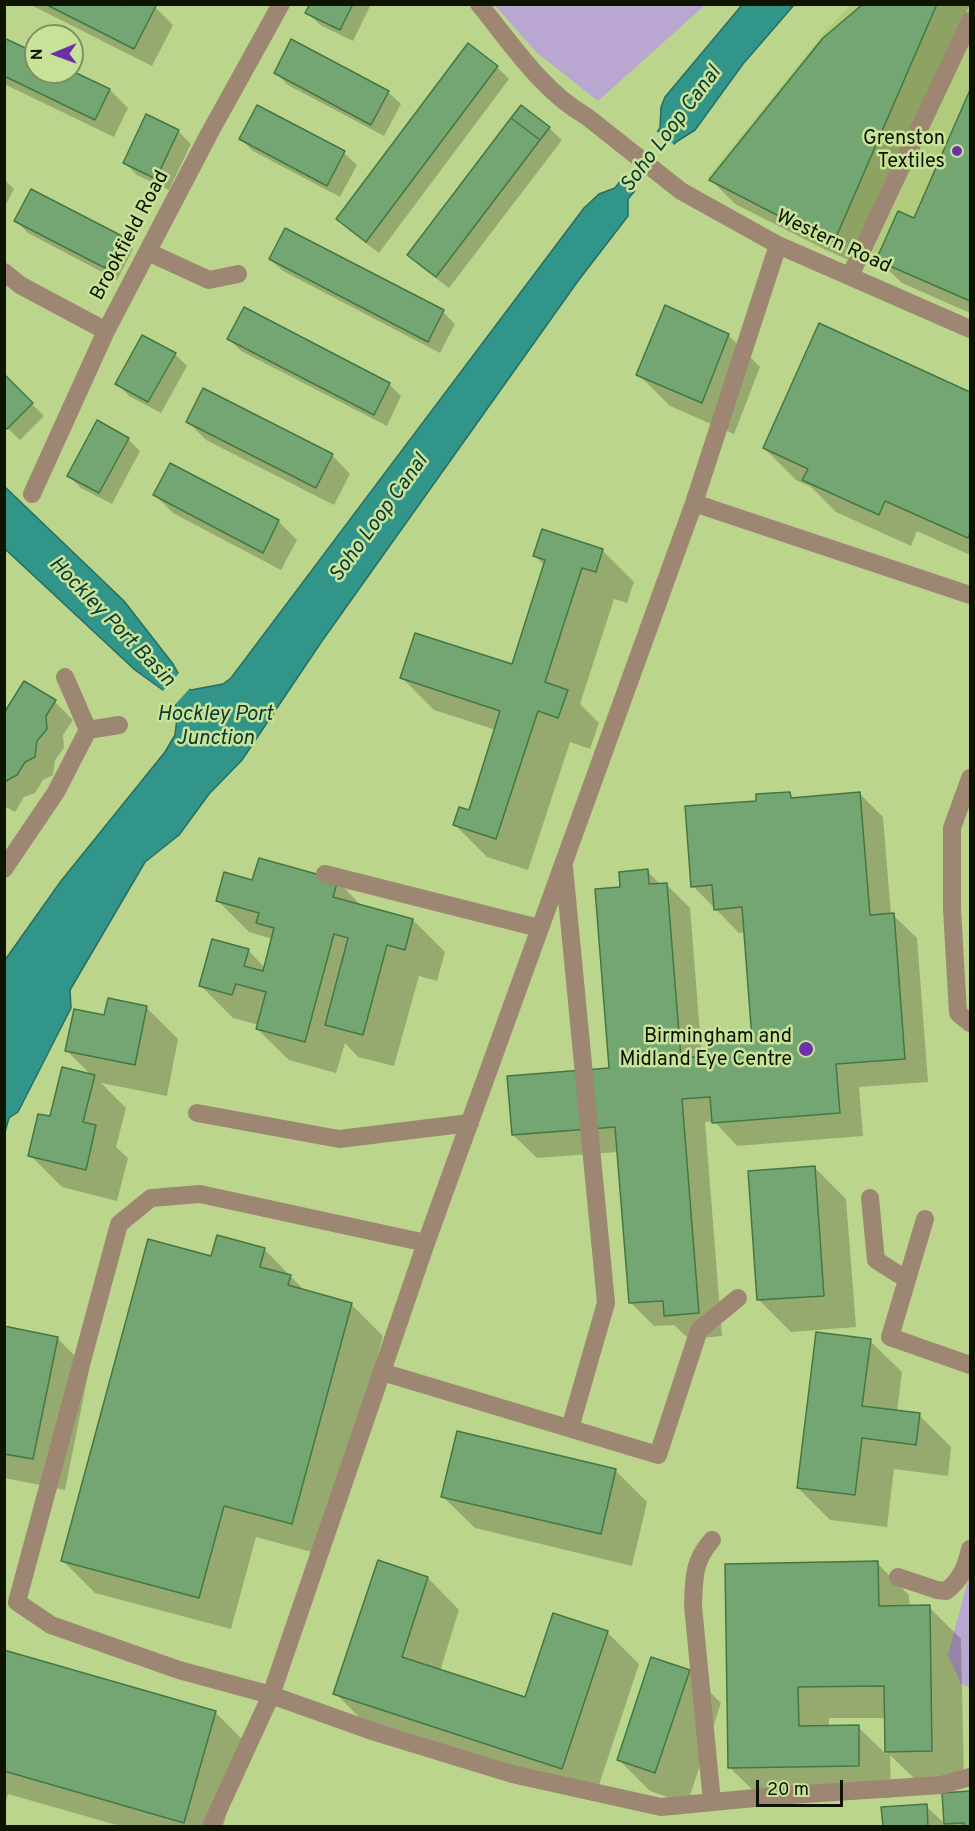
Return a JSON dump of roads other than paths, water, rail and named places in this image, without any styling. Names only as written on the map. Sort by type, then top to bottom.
[{"type":"street","name":"Brookfield Road","points":[[32,494],[106,331],[209,134],[281,4]]},
{"type":"street","name":"Western Road","points":[[479,4],[533,70],[572,107],[681,191],[778,244],[970,329]]},
{"type":"street","points":[[850,276],[970,21]]},
{"type":"street","points":[[211,1827],[271,1695],[426,1243],[694,503],[778,244]]},
{"type":"street","points":[[148,252],[209,280],[238,274]]},
{"type":"street","points":[[4,272],[20,285],[106,331]]},
{"type":"street","points":[[694,503],[970,595]]},
{"type":"street","points":[[65,677],[88,730]]},
{"type":"street","points":[[88,730],[119,725]]},
{"type":"street","points":[[4,868],[56,792],[88,730]]},
{"type":"street","points":[[970,778],[952,828],[952,909],[958,1013],[970,1023]]},
{"type":"street","points":[[563,862],[606,1304],[570,1428]]},
{"type":"street","points":[[325,874],[539,928]]},
{"type":"street","points":[[197,1113],[339,1139],[470,1123]]},
{"type":"street","points":[[426,1243],[200,1194],[151,1198],[118,1224],[18,1602],[51,1625],[179,1670],[271,1695],[375,1732],[512,1774],[661,1807],[941,1785],[970,1777]]},
{"type":"street","points":[[870,1198],[876,1260],[898,1274],[908,1277]]},
{"type":"street","points":[[926,1220],[890,1337],[970,1365]]},
{"type":"street","points":[[382,1372],[658,1455],[699,1330],[738,1298]]},
{"type":"street","points":[[712,1540],[700,1553],[694,1577],[693,1606],[712,1802]]},
{"type":"street","points":[[898,1577],[946,1591],[957,1583],[967,1562],[970,1549]]},
{"type":"water","points":[[742,5],[794,5],[743,64],[695,130],[676,142],[628,199],[628,216],[578,281],[322,641],[242,760],[209,794],[179,835],[145,862],[70,990],[71,1008],[18,1112],[9,1118],[5,1132],[5,960],[61,881],[165,752],[175,735],[178,709],[167,693],[135,670],[5,549],[4,486],[124,601],[173,664],[178,673],[179,682],[191,690],[223,684],[231,678],[584,208],[599,194],[615,188],[660,128],[661,107],[665,97]]},
{"type":"place","name":"Grenston Textiles","points":[[957,151]]},
{"type":"place","name":"Birmingham and Midland Eye Centre","points":[[806,1049]]},
{"type":"water label","name":"Soho Loop Canal","points":[[672,130]]},
{"type":"water label","name":"Soho Loop Canal","points":[[380,519]]},
{"type":"water label","name":"Hockley Port Basin","points":[[111,623]]},
{"type":"water label","name":"Hockley Port Junction","points":[[215,728]]}]
